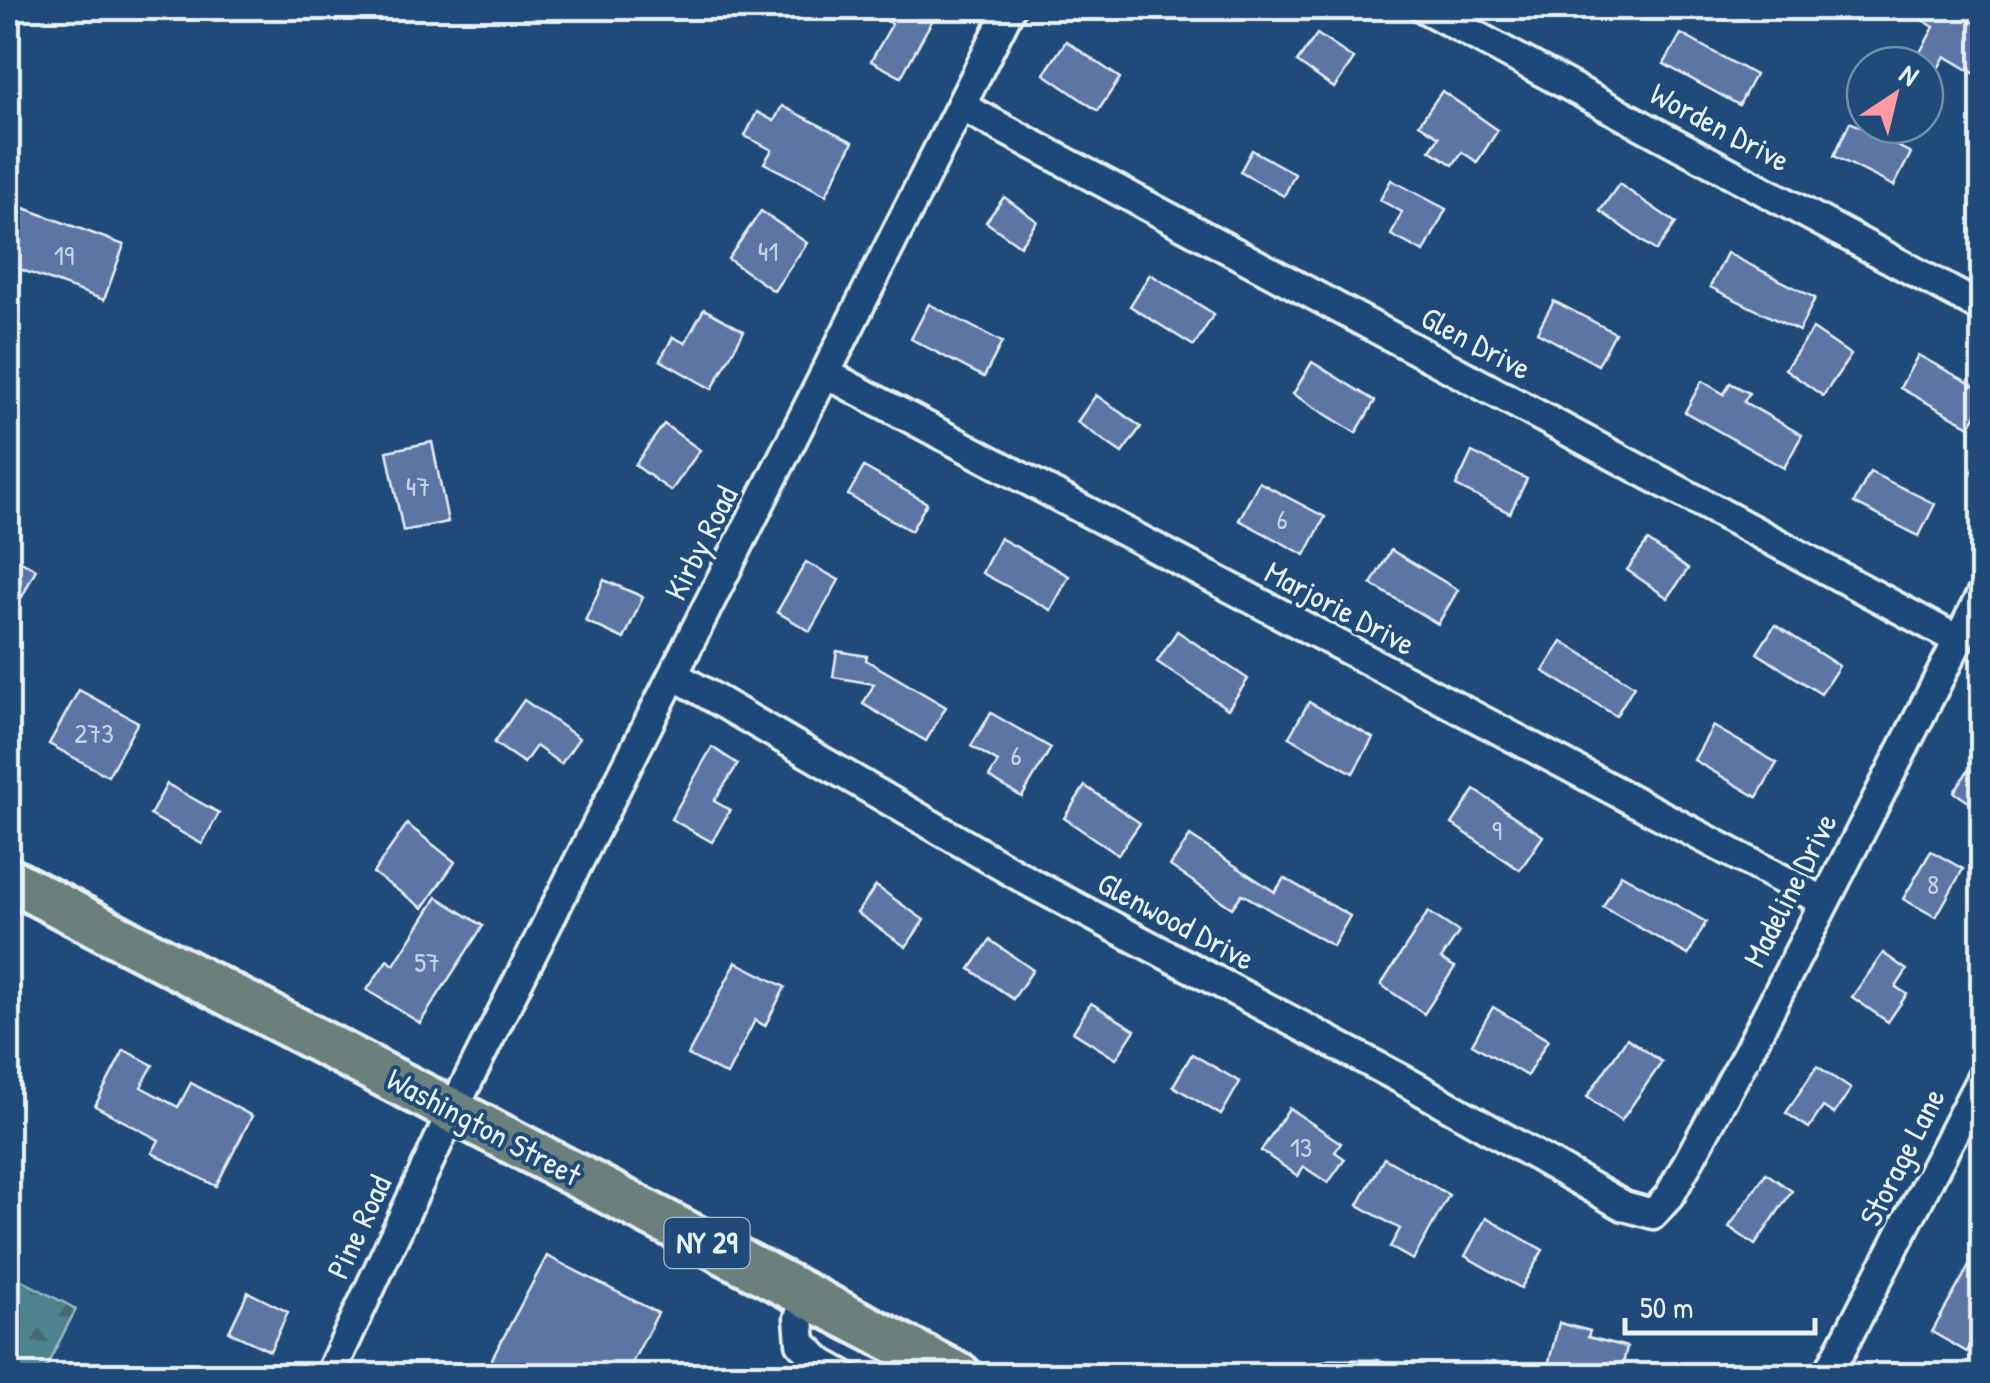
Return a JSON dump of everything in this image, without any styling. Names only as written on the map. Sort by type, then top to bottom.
[{"type":"highway","name":"Washington Street","points":[[8,879],[961,1376]]},
{"type":"street","name":"Kirby Road","points":[[453,1110],[1010,8]]},
{"type":"street","name":"Worden Drive","points":[[1424,8],[1982,308]]},
{"type":"street","name":"Glen Drive","points":[[961,106],[1958,640]]},
{"type":"street","name":"Marjorie Drive","points":[[826,373],[1823,902]]},
{"type":"street","name":"Madeline Drive","points":[[1653,1214],[1670,1194],[1749,1050],[1982,594]]},
{"type":"street","name":"Glenwood Drive","points":[[674,675],[1033,884],[1405,1082],[1624,1206],[1653,1214]]},
{"type":"street","name":"Storage Lane","points":[[1827,1376],[1982,1077]]},
{"type":"street","name":"Pine Road","points":[[329,1376],[453,1110]]},
{"type":"street","points":[[810,1297],[799,1318],[801,1343],[822,1363],[845,1376]]},
{"type":"street","points":[[1331,1376],[1376,1376]]},
{"type":"green space","points":[[8,1273],[76,1309],[42,1375],[8,1375]]},
{"type":"building","points":[[862,8],[939,8],[901,77],[871,61],[892,24]]},
{"type":"building","points":[[1902,8],[1974,8],[1968,19],[1982,27],[1982,78],[1945,56],[1945,45],[1924,45],[1934,27]]},
{"type":"building","points":[[1317,34],[1354,59],[1334,88],[1297,62]]},
{"type":"building","points":[[1681,34],[1755,75],[1739,105],[1664,64]]},
{"type":"building","points":[[1066,41],[1120,78],[1098,111],[1044,74]]},
{"type":"building","points":[[1442,91],[1498,130],[1477,162],[1462,152],[1453,165],[1430,150],[1439,137],[1419,124]]},
{"type":"building","points":[[782,106],[853,142],[826,195],[764,163],[772,150],[745,136],[757,112],[774,121]]},
{"type":"building","points":[[1845,133],[1845,145],[1895,145],[1911,153],[1894,186],[1834,156]]},
{"type":"building","points":[[1252,150],[1295,174],[1284,196],[1240,172]]},
{"type":"building","points":[[1391,180],[1446,209],[1424,252],[1391,235],[1402,212],[1380,200]]},
{"type":"building","points":[[1619,184],[1676,223],[1656,251],[1600,211]]},
{"type":"building","points":[[1004,197],[1037,221],[1020,246],[986,222]]},
{"type":"building","points":[[8,202],[124,245],[104,300],[8,265]]},
{"type":"building","points":[[761,211],[807,243],[774,291],[728,259]]},
{"type":"building","points":[[1727,253],[1815,298],[1799,331],[1710,287]]},
{"type":"building","points":[[1150,274],[1214,314],[1194,346],[1130,306]]},
{"type":"building","points":[[1554,301],[1615,333],[1598,365],[1537,332]]},
{"type":"building","points":[[929,304],[1002,342],[984,377],[911,339]]},
{"type":"building","points":[[704,309],[744,331],[712,389],[660,360],[673,337],[685,343]]},
{"type":"building","points":[[1813,329],[1851,355],[1823,396],[1785,369]]},
{"type":"building","points":[[1918,355],[1982,390],[1982,405],[1970,426],[1900,388]]},
{"type":"building","points":[[1312,362],[1375,401],[1356,433],[1293,394]]},
{"type":"building","points":[[1702,381],[1724,394],[1730,383],[1749,393],[1744,402],[1802,435],[1784,468],[1685,412]]},
{"type":"building","points":[[1096,395],[1141,427],[1122,453],[1077,422]]},
{"type":"building","points":[[664,424],[700,450],[671,491],[635,465]]},
{"type":"building","points":[[432,442],[448,522],[403,531],[387,451]]},
{"type":"building","points":[[1472,452],[1527,479],[1510,513],[1456,486]]},
{"type":"building","points":[[864,467],[927,503],[911,531],[848,495]]},
{"type":"building","points":[[1870,472],[1935,504],[1919,536],[1854,503]]},
{"type":"building","points":[[1259,482],[1325,517],[1305,555],[1239,520]]},
{"type":"building","points":[[1000,538],[1069,576],[1051,610],[982,573]]},
{"type":"building","points":[[1648,541],[1688,569],[1668,598],[1627,570]]},
{"type":"building","points":[[1391,550],[1458,590],[1438,624],[1371,584]]},
{"type":"building","points":[[8,554],[36,569],[22,597],[8,589]]},
{"type":"building","points":[[806,562],[839,580],[810,631],[777,612]]},
{"type":"building","points":[[604,580],[643,597],[624,639],[585,621]]},
{"type":"building","points":[[1775,625],[1839,666],[1821,694],[1757,653]]},
{"type":"building","points":[[1177,631],[1248,679],[1228,709],[1157,662]]},
{"type":"building","points":[[1562,641],[1634,686],[1616,716],[1543,671]]},
{"type":"building","points":[[837,651],[867,656],[866,660],[946,707],[926,741],[863,704],[874,684],[833,677]]},
{"type":"building","points":[[79,690],[138,722],[108,776],[49,744]]},
{"type":"building","points":[[524,700],[579,738],[561,764],[536,746],[524,763],[494,743]]},
{"type":"building","points":[[1309,702],[1373,738],[1353,773],[1289,737]]},
{"type":"building","points":[[991,713],[1051,748],[1022,797],[989,777],[998,762],[971,746]]},
{"type":"building","points":[[1713,726],[1777,763],[1757,797],[1694,760]]},
{"type":"building","points":[[712,747],[738,764],[714,801],[730,810],[712,842],[671,819]]},
{"type":"building","points":[[1982,749],[1982,811],[1954,792]]},
{"type":"building","points":[[167,784],[219,813],[202,844],[150,815]]},
{"type":"building","points":[[1085,786],[1140,823],[1118,855],[1064,818]]},
{"type":"building","points":[[1475,790],[1543,836],[1520,870],[1452,824]]},
{"type":"building","points":[[407,824],[455,862],[423,908],[373,873]]},
{"type":"building","points":[[1190,836],[1275,892],[1284,878],[1350,916],[1333,946],[1242,894],[1232,908],[1170,866]]},
{"type":"building","points":[[1931,851],[1963,869],[1936,917],[1903,899]]},
{"type":"building","points":[[1621,874],[1706,922],[1688,955],[1603,907]]},
{"type":"building","points":[[876,886],[924,920],[906,947],[857,913]]},
{"type":"building","points":[[437,897],[483,926],[420,1023],[367,990],[387,960],[394,965]]},
{"type":"building","points":[[1428,912],[1459,932],[1441,959],[1455,967],[1424,1014],[1381,985]]},
{"type":"building","points":[[990,940],[1033,970],[1013,999],[970,969]]},
{"type":"building","points":[[1883,953],[1907,970],[1896,987],[1907,994],[1888,1022],[1852,997]]},
{"type":"building","points":[[736,962],[785,987],[765,1026],[755,1020],[727,1075],[688,1055]]},
{"type":"building","points":[[1091,1003],[1135,1030],[1116,1059],[1073,1032]]},
{"type":"building","points":[[1493,1007],[1548,1040],[1527,1076],[1472,1044]]},
{"type":"building","points":[[1627,1038],[1662,1062],[1621,1121],[1587,1097]]},
{"type":"building","points":[[124,1050],[153,1065],[141,1087],[178,1107],[191,1083],[252,1116],[216,1186],[152,1153],[159,1140],[95,1106]]},
{"type":"building","points":[[1192,1054],[1240,1082],[1221,1115],[1173,1086]]},
{"type":"building","points":[[1817,1066],[1851,1089],[1834,1114],[1823,1107],[1809,1128],[1786,1113]]},
{"type":"building","points":[[1289,1108],[1341,1143],[1335,1152],[1345,1159],[1328,1183],[1304,1167],[1298,1176],[1261,1151]]},
{"type":"building","points":[[1384,1158],[1449,1195],[1413,1260],[1390,1247],[1400,1229],[1358,1205]]},
{"type":"building","points":[[1766,1173],[1792,1191],[1755,1245],[1729,1227]]},
{"type":"building","points":[[1486,1218],[1543,1250],[1521,1288],[1465,1256]]},
{"type":"building","points":[[1982,1243],[1982,1323],[1967,1352],[1932,1332]]},
{"type":"building","points":[[547,1256],[658,1313],[625,1376],[497,1376],[486,1370]]},
{"type":"building","points":[[248,1292],[288,1312],[270,1351],[229,1332]]},
{"type":"building","points":[[1559,1323],[1590,1331],[1588,1337],[1627,1347],[1620,1376],[1573,1376],[1547,1369]]}]
